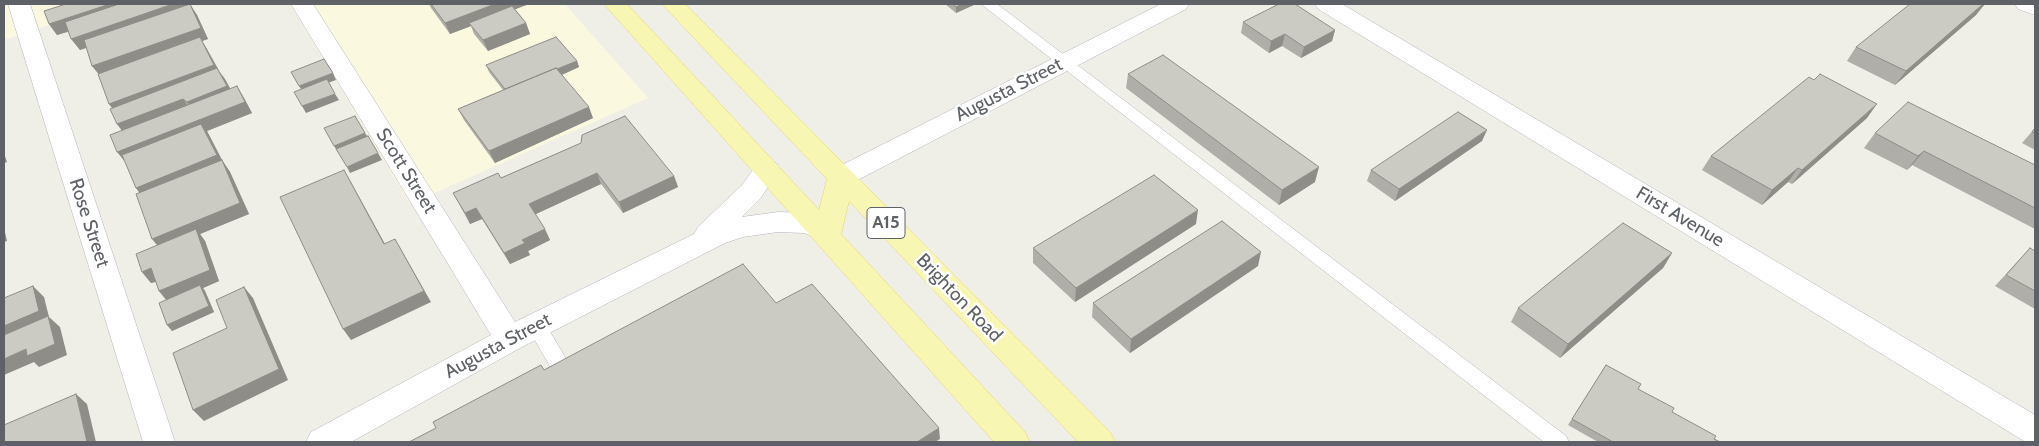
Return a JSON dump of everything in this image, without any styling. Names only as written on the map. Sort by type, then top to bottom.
[{"type":"main road","name":"A15","points":[[615,4],[1014,442]]},
{"type":"main road","name":"Brighton Road","points":[[673,4],[1099,442]]},
{"type":"main road","points":[[825,233],[841,177]]},
{"type":"street","name":"Rose Street","points":[[19,4],[160,442]]},
{"type":"street","name":"Scott Street","points":[[302,4],[509,339]]},
{"type":"street","name":"Augusta Street","points":[[841,177],[1178,4]]},
{"type":"street","name":"First Avenue","points":[[1326,4],[2035,431]]},
{"type":"street","points":[[2026,4],[2035,8]]},
{"type":"street","name":"Augusta Street","points":[[678,254],[706,236],[721,223],[751,192],[767,169]]},
{"type":"street","name":"Augusta Street","points":[[322,442],[509,339],[715,236],[754,224],[793,222],[815,225],[825,233]]},
{"type":"lane","points":[[988,4],[1559,442]]},
{"type":"lane","points":[[536,325],[573,387],[592,384]]},
{"type":"shaded area","points":[[4,4],[112,4],[4,40]]},
{"type":"shaded area","points":[[290,4],[565,4],[648,98],[410,204]]},
{"type":"building","points":[[66,4],[110,4],[49,24],[44,11]]},
{"type":"building","points":[[119,4],[173,4],[71,39],[65,22]]},
{"type":"building","points":[[190,4],[201,28],[92,66],[84,40]]},
{"type":"building","points":[[431,4],[495,4],[445,23]]},
{"type":"building","points":[[1279,4],[1295,4],[1335,30],[1304,47],[1285,34],[1271,41],[1243,22]]},
{"type":"building","points":[[1910,4],[1983,4],[1906,71],[1856,47]]},
{"type":"building","points":[[512,6],[526,23],[483,40],[469,23]]},
{"type":"building","points":[[200,37],[214,65],[109,104],[98,74]]},
{"type":"building","points":[[556,37],[577,61],[505,89],[486,65]]},
{"type":"building","points":[[1163,55],[1319,167],[1282,190],[1128,74]]},
{"type":"building","points":[[324,59],[333,73],[299,86],[291,72]]},
{"type":"building","points":[[217,68],[227,86],[187,102],[183,99],[117,124],[110,109]]},
{"type":"building","points":[[556,68],[589,107],[489,151],[458,109]]},
{"type":"building","points":[[1820,74],[1877,104],[1802,170],[1798,168],[1772,190],[1711,156],[1809,77],[1814,80]]},
{"type":"building","points":[[327,79],[335,94],[302,106],[294,92]]},
{"type":"building","points":[[237,86],[245,102],[117,152],[110,135]]},
{"type":"building","points":[[1908,102],[2035,165],[2035,208],[1924,151],[1918,156],[1875,133]]},
{"type":"building","points":[[1458,112],[1487,130],[1399,189],[1371,170]]},
{"type":"building","points":[[355,116],[365,133],[334,146],[324,128]]},
{"type":"building","points":[[625,116],[674,176],[619,202],[597,173],[529,204],[545,229],[522,240],[525,243],[504,253],[476,208],[465,213],[453,193],[498,173],[501,178],[581,143],[582,135]]},
{"type":"building","points":[[201,124],[217,155],[136,188],[122,155]]},
{"type":"building","points":[[368,136],[378,153],[347,167],[336,149]]},
{"type":"building","points":[[222,160],[240,203],[152,239],[136,194]]},
{"type":"building","points":[[344,170],[384,244],[395,239],[424,291],[343,329],[280,197]]},
{"type":"building","points":[[1154,175],[1198,210],[1076,288],[1033,248]]},
{"type":"building","points":[[1222,221],[1261,252],[1131,339],[1093,303]]},
{"type":"building","points":[[1623,223],[1672,253],[1568,344],[1518,308]]},
{"type":"building","points":[[196,229],[210,270],[159,291],[151,268],[142,272],[136,254]]},
{"type":"building","points":[[2030,248],[2035,251],[2035,291],[2006,275]]},
{"type":"building","points":[[743,264],[776,303],[812,284],[939,428],[917,442],[409,442],[436,428],[433,422],[541,365],[544,370]]},
{"type":"building","points":[[200,285],[209,306],[167,325],[159,303]]},
{"type":"building","points":[[33,286],[39,311],[4,326],[4,298]]},
{"type":"building","points":[[244,287],[279,369],[193,410],[173,353],[227,328],[216,300]]},
{"type":"building","points":[[48,316],[55,344],[27,356],[26,349],[4,359],[4,335]]},
{"type":"building","points":[[1606,365],[1641,384],[1638,389],[1674,408],[1672,412],[1716,436],[1714,439],[1720,442],[1613,442],[1572,419]]},
{"type":"building","points":[[76,394],[87,442],[4,442],[4,425]]}]
